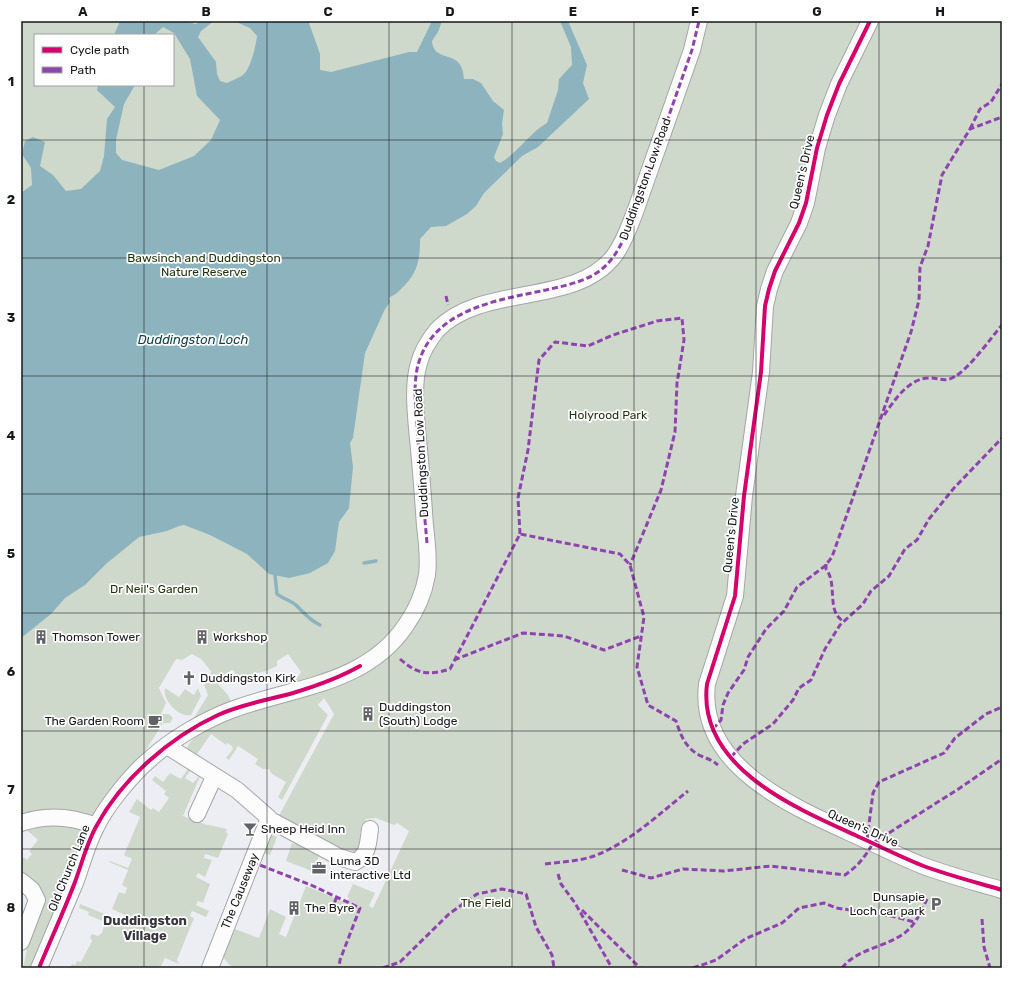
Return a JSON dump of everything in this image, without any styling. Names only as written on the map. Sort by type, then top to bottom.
[{"type":"street","name":"Duddingston Low Road","points":[[360,666],[379,654],[395,640],[413,613],[427,574],[427,543],[416,413],[418,366],[426,346],[438,329],[458,316],[480,305],[571,285],[596,274],[614,256],[625,238],[635,212],[692,50],[699,21]]},
{"type":"street","name":"Queen's Drive","points":[[870,21],[839,84],[827,115],[817,148],[806,203],[799,223],[775,271],[765,306],[761,372],[744,496],[735,596],[708,684],[706,698],[708,715],[713,729],[722,745],[744,772],[801,810],[921,865],[1002,890]]},
{"type":"street","name":"Old Church Lane","points":[[39,968],[75,882],[96,826],[111,803],[143,765],[167,746],[217,715],[319,684],[360,666]]},
{"type":"street","points":[[167,746],[242,795],[269,818],[267,822],[274,822],[339,857],[355,862],[360,860],[367,849],[370,829]]},
{"type":"street","points":[[197,814],[214,777]]},
{"type":"street","points":[[21,823],[36,819],[58,817],[72,818],[96,826]]},
{"type":"street","name":"The Causeway","points":[[210,968],[267,822]]},
{"type":"street","points":[[21,881],[32,890],[37,900],[21,942]]},
{"type":"green space","name":"Holyrood Park","points":[[21,21],[1002,21],[1002,968],[235,968],[229,965],[223,957],[235,929],[259,938],[270,909],[286,917],[279,934],[286,937],[306,886],[347,903],[349,898],[347,897],[353,884],[375,893],[369,906],[373,908],[409,831],[397,823],[394,825],[376,818],[366,819],[360,833],[362,840],[359,850],[350,857],[277,819],[334,714],[324,698],[318,705],[328,715],[282,800],[278,797],[286,782],[272,774],[269,769],[263,769],[255,764],[258,759],[238,746],[229,760],[226,758],[233,749],[232,746],[227,743],[226,745],[211,734],[195,757],[185,751],[196,736],[222,721],[273,704],[321,693],[312,679],[297,683],[295,681],[301,672],[288,654],[277,661],[277,666],[266,671],[239,678],[233,670],[231,670],[218,684],[228,695],[231,702],[189,726],[208,695],[204,685],[210,678],[211,671],[201,659],[192,654],[182,660],[176,659],[159,688],[166,703],[161,714],[169,714],[173,718],[170,723],[163,723],[140,759],[95,814],[89,817],[21,818]]},
{"type":"green space","points":[[165,688],[179,697],[185,689],[194,695],[198,688],[201,696],[191,715],[181,714],[172,707],[166,698]]},
{"type":"green space","points":[[189,767],[191,770],[185,778],[193,783],[201,774],[183,816],[204,824],[227,829],[226,832],[228,834],[218,858],[205,854],[204,858],[212,860],[205,877],[198,873],[196,877],[210,884],[203,903],[198,901],[196,905],[209,911],[206,917],[192,911],[190,916],[194,918],[177,960],[179,964],[165,958],[161,966],[156,968],[70,968],[72,964],[75,965],[77,961],[81,962],[92,941],[90,937],[92,934],[98,936],[102,933],[105,922],[88,915],[89,912],[79,908],[80,904],[127,923],[128,920],[124,918],[125,915],[112,909],[119,892],[125,894],[127,888],[122,885],[128,870],[109,862],[110,861],[128,868],[132,859],[124,855],[140,817],[129,812],[137,799],[151,810],[153,808],[159,812],[169,798],[164,794],[166,791],[152,780],[155,776],[163,782],[170,773],[181,779]]},
{"type":"green space","points":[[63,821],[87,831],[69,885],[32,968],[23,968],[32,925],[30,879],[21,873],[21,860],[24,857],[27,860],[32,854],[29,851],[38,840],[23,827]]},
{"type":"green space","points":[[270,834],[277,837],[270,855],[263,853]]},
{"type":"green space","points":[[298,839],[320,854],[312,871],[286,861],[292,843],[295,844]]},
{"type":"water","name":"Duddingston Loch","points":[[120,21],[186,21],[195,24],[204,21],[214,21],[201,31],[198,37],[216,62],[217,74],[220,81],[227,83],[240,77],[247,71],[256,45],[257,36],[250,28],[234,21],[310,21],[309,23],[320,54],[320,70],[331,72],[409,52],[417,52],[432,21],[442,21],[438,32],[432,41],[434,48],[438,53],[454,59],[459,63],[464,79],[473,79],[481,83],[493,101],[504,110],[502,124],[503,134],[494,157],[496,161],[500,163],[513,154],[534,132],[547,123],[558,90],[559,79],[572,65],[571,47],[560,21],[568,21],[587,65],[583,83],[589,99],[538,147],[522,156],[484,193],[476,206],[467,214],[446,226],[431,227],[420,239],[418,262],[414,273],[398,292],[389,298],[390,302],[385,309],[365,353],[353,438],[350,443],[353,467],[349,508],[339,522],[335,551],[328,563],[310,573],[289,578],[269,574],[247,554],[210,535],[184,525],[179,526],[167,531],[139,537],[106,564],[85,585],[65,598],[51,614],[21,638],[21,193],[32,185],[31,168],[22,154],[25,141],[33,137],[45,142],[40,166],[53,175],[66,191],[81,189],[100,171],[104,156],[107,119],[115,107],[97,90],[98,86],[134,86],[124,104],[116,140],[116,153],[122,160],[159,170],[194,156],[211,140],[220,120],[197,96],[190,59],[174,33],[163,27],[155,34],[114,34]]},
{"type":"waterway","points":[[364,563],[376,561]]},
{"type":"waterway","points":[[275,575],[277,594],[294,603],[310,619],[320,625]]},
{"type":"marked path","points":[[427,543],[415,403],[416,374],[426,346],[438,331],[452,319],[470,310],[488,303],[577,282],[595,274],[603,269],[609,262],[620,246],[635,212],[692,50],[699,21]]},
{"type":"marked path","points":[[970,129],[980,109],[991,102],[1002,84]]},
{"type":"marked path","points":[[713,729],[721,720],[723,705],[728,693],[744,670],[748,657],[766,629],[784,611],[797,587],[825,566],[832,557],[911,332],[919,300],[920,267],[928,246],[942,175],[970,129],[1002,117]]},
{"type":"marked path","points":[[446,296],[448,305]]},
{"type":"marked path","points":[[520,534],[518,498],[528,450],[539,360],[555,342],[588,346],[613,335],[657,321],[682,318],[684,340],[677,383],[675,432],[661,490],[630,565]]},
{"type":"marked path","points":[[884,415],[903,391],[914,382],[928,378],[947,380],[960,373],[967,367],[1002,325]]},
{"type":"marked path","points":[[731,757],[743,744],[773,724],[793,700],[799,688],[811,680],[825,649],[840,625],[863,604],[871,591],[889,576],[905,549],[917,540],[929,519],[954,488],[1002,438]]},
{"type":"marked path","points":[[400,659],[417,671],[429,673],[450,669],[520,534],[620,554],[630,565],[644,617],[637,667],[648,705],[676,721],[682,737],[691,750],[718,765]]},
{"type":"marked path","points":[[826,564],[826,569],[831,582],[835,611],[838,617],[843,621]]},
{"type":"marked path","points":[[454,660],[523,633],[564,636],[604,650],[641,636]]},
{"type":"marked path","points":[[867,840],[873,793],[879,782],[944,753],[955,738],[986,714],[1002,707]]},
{"type":"marked path","points":[[622,870],[651,878],[683,869],[724,871],[771,866],[845,875],[861,861],[873,843],[960,788],[1002,759]]},
{"type":"marked path","points":[[545,864],[594,856],[619,844],[688,791]]},
{"type":"marked path","points":[[252,862],[311,885],[360,908],[340,960],[339,968]]},
{"type":"marked path","points":[[558,874],[561,884],[575,903],[612,968]]},
{"type":"marked path","points":[[383,968],[400,962],[449,914],[477,894],[502,889],[526,894],[536,927],[552,955],[554,968]]},
{"type":"marked path","points":[[334,904],[337,896]]},
{"type":"marked path","points":[[842,968],[848,961],[856,956],[891,941],[907,931],[916,920],[927,899]]},
{"type":"marked path","points":[[693,968],[716,960],[745,939],[782,923],[799,908],[824,903],[836,908],[892,916],[914,922]]},
{"type":"marked path","points":[[582,910],[640,968]]},
{"type":"marked path","points":[[982,919],[984,947],[990,968]]},
{"type":"cycle path","points":[[870,21],[839,84],[827,115],[817,148],[806,203],[799,223],[775,271],[765,306],[761,372],[744,496],[735,596],[707,684],[708,713],[717,738],[733,760],[754,780],[778,797],[830,824],[921,865],[1002,890]]},
{"type":"cycle path","points":[[39,968],[71,893],[87,845],[93,832],[107,808],[149,761],[182,735],[218,715],[246,705],[310,688],[336,678],[360,666]]},
{"type":"place","name":"Thomson Tower","points":[[41,637]]},
{"type":"place","name":"Workshop","points":[[202,637]]},
{"type":"place","name":"Duddingston Kirk","points":[[189,678]]},
{"type":"place","name":"Duddingston (South) Lodge","points":[[368,714]]},
{"type":"place","name":"The Garden Room","points":[[155,721]]},
{"type":"place","name":"Sheep Heid Inn","points":[[250,829]]},
{"type":"place","name":"Luma 3D interactive Ltd","points":[[319,868]]},
{"type":"place","name":"Dunsapie Loch car park","points":[[936,904]]},
{"type":"place","name":"The Byre","points":[[294,908]]},
{"type":"district","name":"Duddingston Village","points":[[145,928]]},
{"type":"park label","name":"Bawsinch and Duddingston Nature Reserve","points":[[204,265]]},
{"type":"park label","name":"Dr Neil's Garden","points":[[154,589]]},
{"type":"park label","name":"The Field","points":[[486,903]]}]
